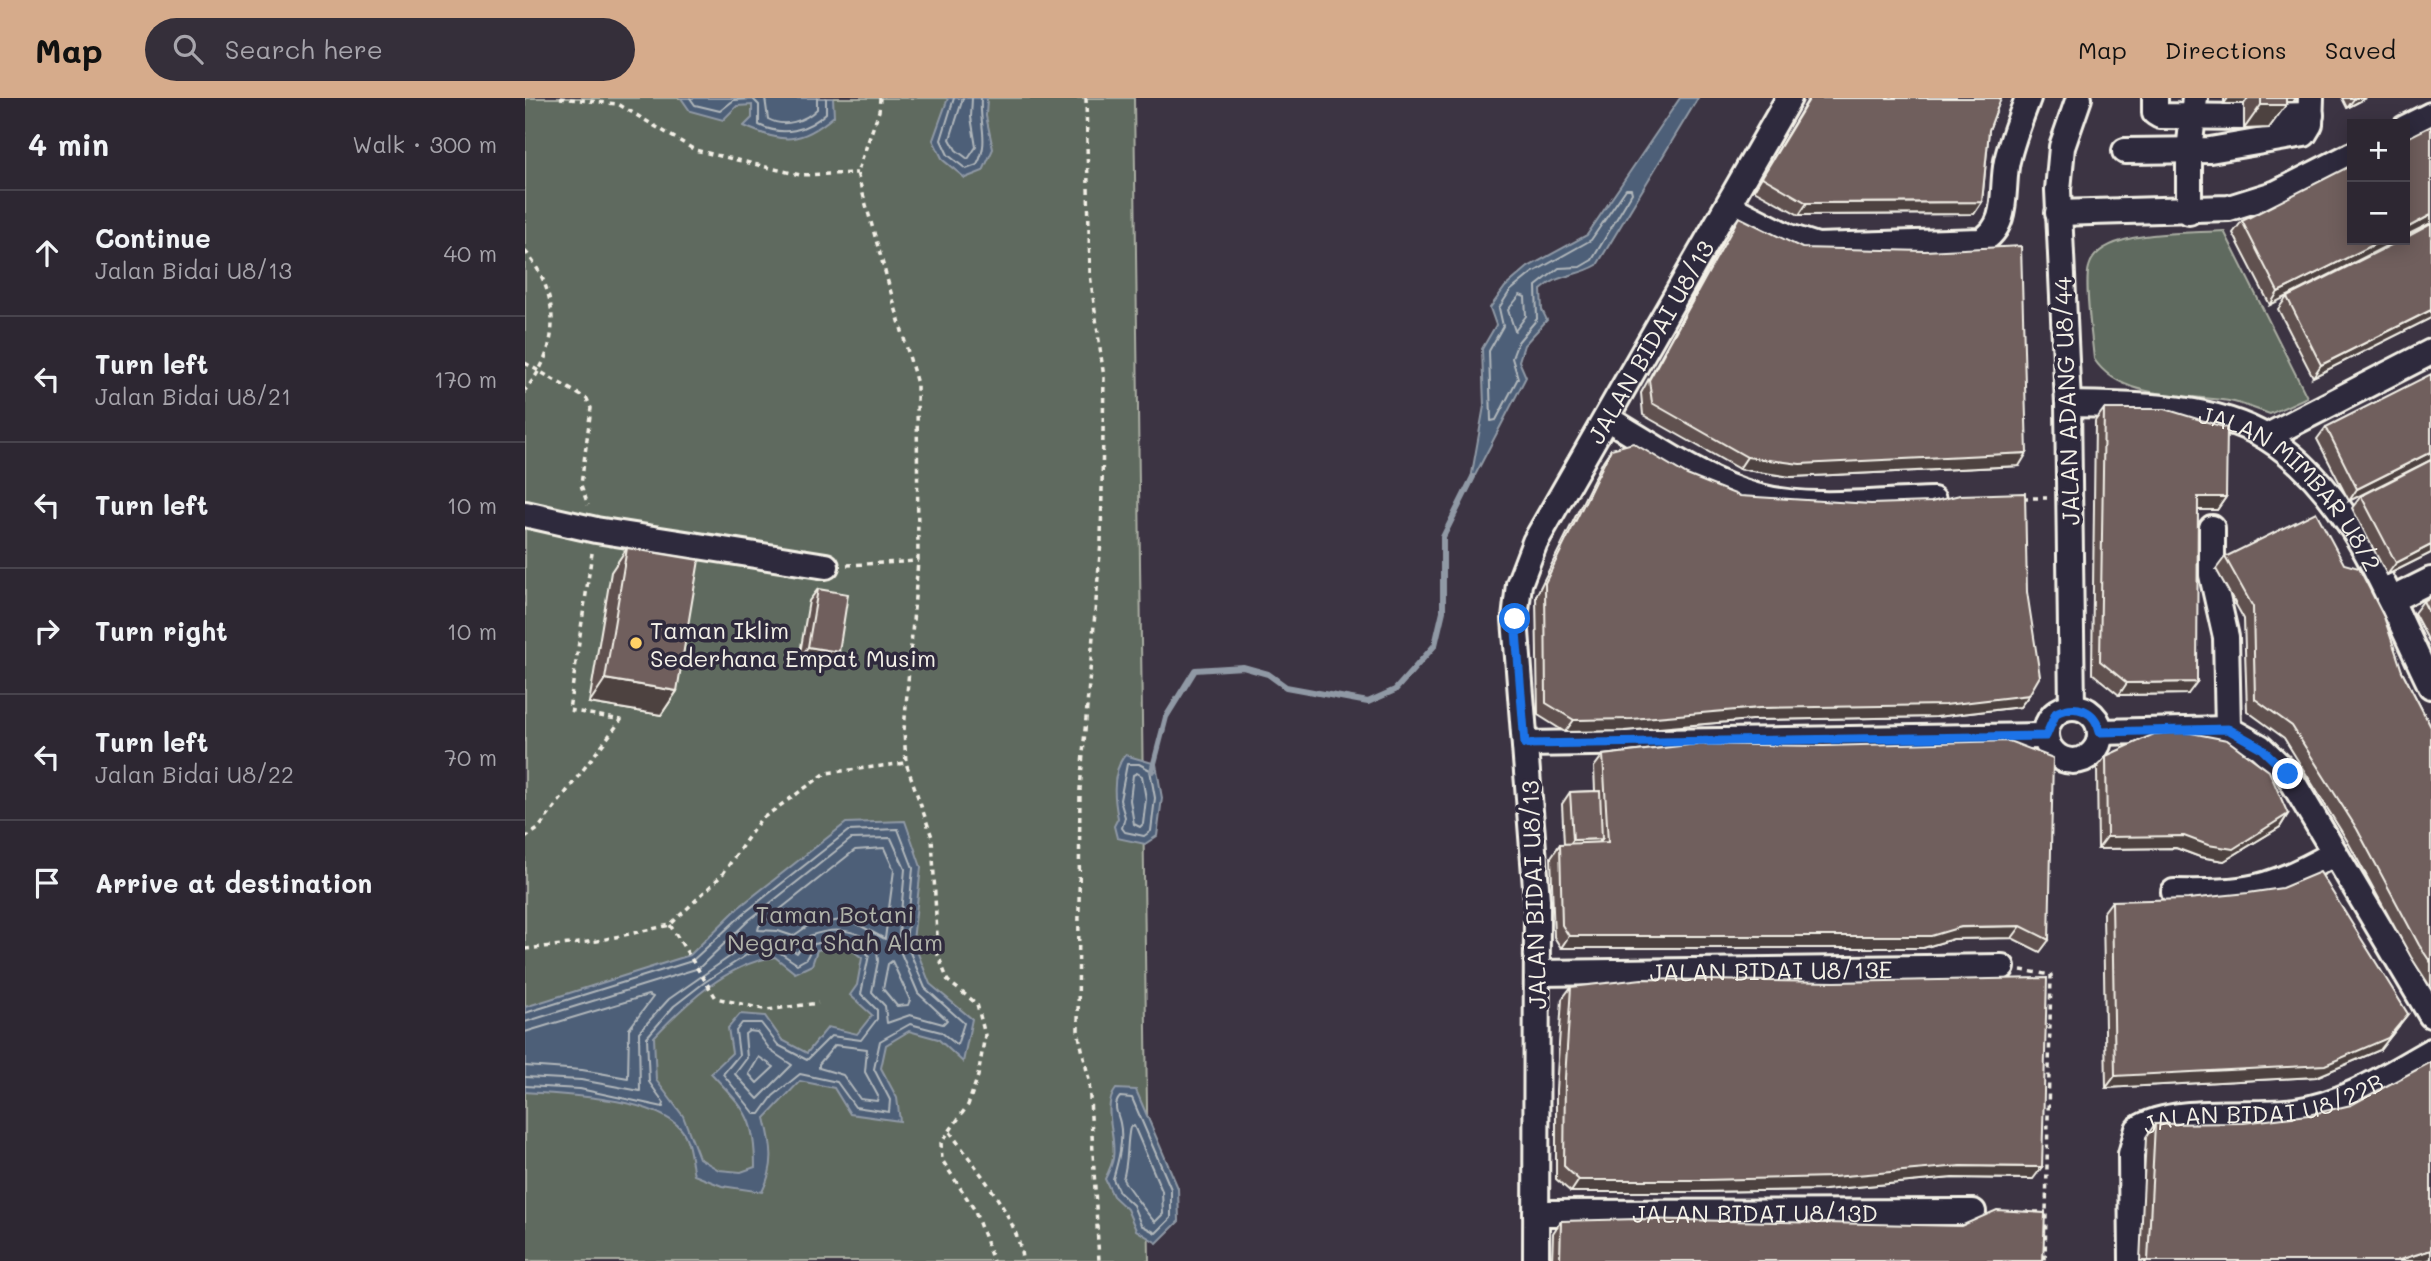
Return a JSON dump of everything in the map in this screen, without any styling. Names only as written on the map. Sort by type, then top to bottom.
[{"type":"street","name":"JALAN BIDAI U8/13","points":[[1536,1261],[1538,974],[1535,848],[1515,619],[1519,584],[1535,542],[1608,419],[1789,98]]},
{"type":"street","points":[[1728,206],[1789,237],[1817,246],[1981,241],[1990,236],[1997,226],[2011,145],[2028,98]]},
{"type":"street","name":"JALAN ADANG U8/44","points":[[2072,708],[2069,404],[2058,213],[2062,147],[2079,98]]},
{"type":"street","points":[[2155,98],[2155,113],[2160,116],[2195,108],[2244,117]]},
{"type":"street","points":[[2125,151],[2189,151],[2240,147],[2304,134],[2311,107],[2269,116]]},
{"type":"street","points":[[2189,212],[2189,151],[2195,108]]},
{"type":"street","points":[[2410,126],[2431,115]]},
{"type":"street","points":[[2058,213],[2189,212],[2254,203],[2347,157]]},
{"type":"street","points":[[2266,437],[2431,352]]},
{"type":"street","name":"JALAN MIMBAR U8/2","points":[[2069,404],[2130,405],[2192,413],[2236,424],[2266,437],[2316,482],[2351,524],[2431,686]]},
{"type":"street","points":[[1608,419],[1701,473],[1755,496],[1805,503],[1933,500]]},
{"type":"street","points":[[525,514],[596,530],[825,566]]},
{"type":"street","points":[[2212,528],[2212,575],[2226,637],[2228,729]]},
{"type":"street","points":[[2389,601],[2431,580]]},
{"type":"street","points":[[2072,708],[2088,712],[2098,724],[2100,732],[2096,748],[2083,759],[2075,761],[2059,757],[2046,736],[2056,713],[2072,708]]},
{"type":"street","points":[[2100,732],[2228,729],[2260,747],[2288,774],[2333,854],[2431,1015]]},
{"type":"street","points":[[1525,744],[2046,736]]},
{"type":"street","points":[[2174,892],[2252,890],[2277,883],[2333,854]]},
{"type":"street","name":"JALAN BIDAI U8/13E","points":[[1538,974],[2002,967]]},
{"type":"street","name":"JALAN BIDAI U8/22B","points":[[2131,1261],[2131,1154],[2138,1129],[2163,1118],[2295,1111],[2323,1105],[2352,1095],[2431,1051]]},
{"type":"street","name":"JALAN BIDAI U8/13D","points":[[1536,1213],[1973,1212]]},
{"type":"path","points":[[560,98],[618,104],[695,150],[800,176],[857,173]]},
{"type":"path","points":[[880,98],[880,111],[857,173],[917,384],[918,561],[904,730],[906,763],[932,837],[938,955],[948,981],[977,1004],[985,1035],[978,1076],[968,1105],[941,1143],[942,1160],[974,1209],[993,1261]]},
{"type":"path","points":[[1086,98],[1090,274],[1104,378],[1101,542],[1080,789],[1078,1031],[1089,1080],[1099,1261]]},
{"type":"path","points":[[525,251],[545,280],[553,314],[549,350],[540,372],[525,390]]},
{"type":"path","points":[[525,363],[587,399],[591,408],[581,485],[596,530],[569,710],[621,720],[538,829],[525,838]]},
{"type":"path","points":[[2015,498],[2069,497]]},
{"type":"path","points":[[825,566],[918,561]]},
{"type":"path","points":[[525,949],[597,942],[670,925],[722,875],[761,820],[825,773],[906,763]]},
{"type":"path","points":[[670,925],[716,998],[767,1010],[818,1003]]},
{"type":"path","points":[[2002,967],[2051,975],[2045,1261]]},
{"type":"path","points":[[950,1132],[994,1192],[1016,1234],[1022,1261]]},
{"type":"path","points":[[2010,1212],[2046,1212]]},
{"type":"green space","name":"Taman Botani Negara Shah Alam","points":[[525,98],[1134,98],[1149,1261],[525,1261]]},
{"type":"green space","points":[[2224,231],[2307,397],[2270,414],[2234,402],[2139,389],[2121,383],[2106,373],[2094,359],[2087,286],[2089,267],[2096,254],[2127,239],[2169,233]]},
{"type":"water","points":[[681,98],[833,98],[834,116],[811,132],[781,138],[744,126],[752,118],[752,105],[737,106],[723,120],[690,111]]},
{"type":"water","points":[[948,98],[987,98],[986,116],[993,149],[983,171],[965,178],[943,160],[933,140]]},
{"type":"water","points":[[1680,98],[1698,98],[1597,265],[1561,278],[1541,290],[1542,310],[1547,320],[1524,345],[1519,361],[1526,377],[1470,485],[1484,406],[1482,349],[1496,325],[1490,308],[1505,287],[1528,267],[1587,235]]},
{"type":"water","points":[[1125,755],[1156,764],[1162,798],[1157,836],[1145,844],[1117,838],[1114,826],[1118,818],[1115,794],[1117,769]]},
{"type":"water","points":[[905,821],[921,867],[913,941],[930,984],[972,1019],[963,1062],[938,1039],[909,1031],[886,1045],[881,1068],[897,1098],[900,1121],[850,1114],[834,1088],[800,1081],[765,1118],[771,1164],[762,1192],[722,1186],[694,1175],[684,1133],[668,1118],[650,1110],[607,1100],[525,1092],[525,1007],[690,955],[738,908],[846,823]],"holes":[[[846,945],[862,958],[857,985],[850,995],[872,1015],[857,1034],[828,1027],[807,1053],[782,1040],[765,1016],[740,1014],[728,1028],[732,1053],[711,1073],[739,1105],[750,1124],[755,1167],[741,1172],[719,1170],[699,1158],[683,1116],[656,1080],[654,1037],[694,998],[741,967],[775,957],[795,973],[812,965],[817,950]]]},
{"type":"water","points":[[1116,1089],[1136,1090],[1178,1188],[1179,1221],[1157,1243],[1136,1230],[1127,1209],[1113,1196],[1105,1179],[1113,1158],[1110,1105]]},
{"type":"building","points":[[1810,98],[2001,98],[1989,130],[1982,202],[1807,203],[1762,177]]},
{"type":"building","points":[[2261,98],[2286,98],[2286,105],[2261,105]]},
{"type":"building","points":[[2431,126],[2431,215],[2410,226],[2410,182],[2410,136]]},
{"type":"building","points":[[2347,168],[2347,245],[2373,245],[2278,292],[2242,221]]},
{"type":"building","points":[[1739,217],[1802,248],[1925,251],[2021,246],[2027,453],[1800,464],[1747,457],[1652,403],[1649,380]]},
{"type":"building","points":[[2431,224],[2431,310],[2321,365],[2287,297],[2391,245],[2410,245],[2410,235]]},
{"type":"building","points":[[2431,374],[2431,452],[2357,489],[2326,427]]},
{"type":"building","points":[[2104,409],[2165,409],[2227,428],[2226,497],[2198,497],[2197,682],[2127,683],[2100,661]]},
{"type":"building","points":[[1633,443],[1687,475],[1740,496],[1871,504],[1931,502],[1960,495],[2025,493],[2027,592],[2040,676],[2029,695],[1945,705],[1759,708],[1632,719],[1574,720],[1546,703],[1545,583],[1611,449]]},
{"type":"building","points":[[2431,460],[2431,545],[2396,563],[2361,496]]},
{"type":"building","points":[[2316,512],[2344,564],[2359,568],[2384,617],[2402,671],[2431,727],[2431,963],[2357,829],[2292,726],[2255,699],[2253,607],[2225,557]]},
{"type":"building","name":"Taman Iklim Sederhana Empat Musim","points":[[627,548],[699,560],[677,691],[605,679]]},
{"type":"building","points":[[818,589],[848,594],[839,652],[808,647]]},
{"type":"building","points":[[2431,597],[2431,617],[2423,601]]},
{"type":"building","points":[[2181,731],[2227,740],[2269,771],[2288,814],[2233,849],[2208,845],[2184,836],[2107,837],[2106,756],[2154,734]]},
{"type":"building","points":[[2009,741],[2053,758],[2049,940],[2021,926],[1961,927],[1931,936],[1569,936],[1562,925],[1560,844],[1608,842],[1603,755],[1697,744],[1824,746]]},
{"type":"building","points":[[1600,791],[1602,839],[1573,840],[1570,792]]},
{"type":"building","points":[[2320,872],[2408,1014],[2388,1038],[2325,1065],[2115,1076],[2112,901],[2188,899],[2248,893],[2282,888]]},
{"type":"building","points":[[2047,978],[2042,1167],[1961,1166],[1833,1177],[1579,1180],[1564,1166],[1565,1078],[1571,987],[1642,979],[1835,982]]},
{"type":"building","points":[[2431,1062],[2431,1250],[2396,1261],[2148,1261],[2155,1124],[2243,1123],[2308,1115],[2351,1105]]},
{"type":"building","points":[[1997,1210],[2045,1213],[2043,1261],[1560,1261],[1561,1221],[1638,1219],[1961,1226]]},
{"type":"waterway","points":[[1152,771],[1166,717],[1195,670],[1243,667],[1268,674],[1286,687],[1368,702],[1395,690],[1435,645],[1443,611],[1443,537],[1473,477]]},
{"type":"place","name":"Taman Iklim Sederhana Empat Musim","points":[[636,643]]},
{"type":"route","points":[[1515,619],[1525,744],[2046,736],[2047,727],[2056,713],[2072,708],[2088,712],[2094,717],[2100,732],[2228,729],[2260,747],[2288,774]]}]
